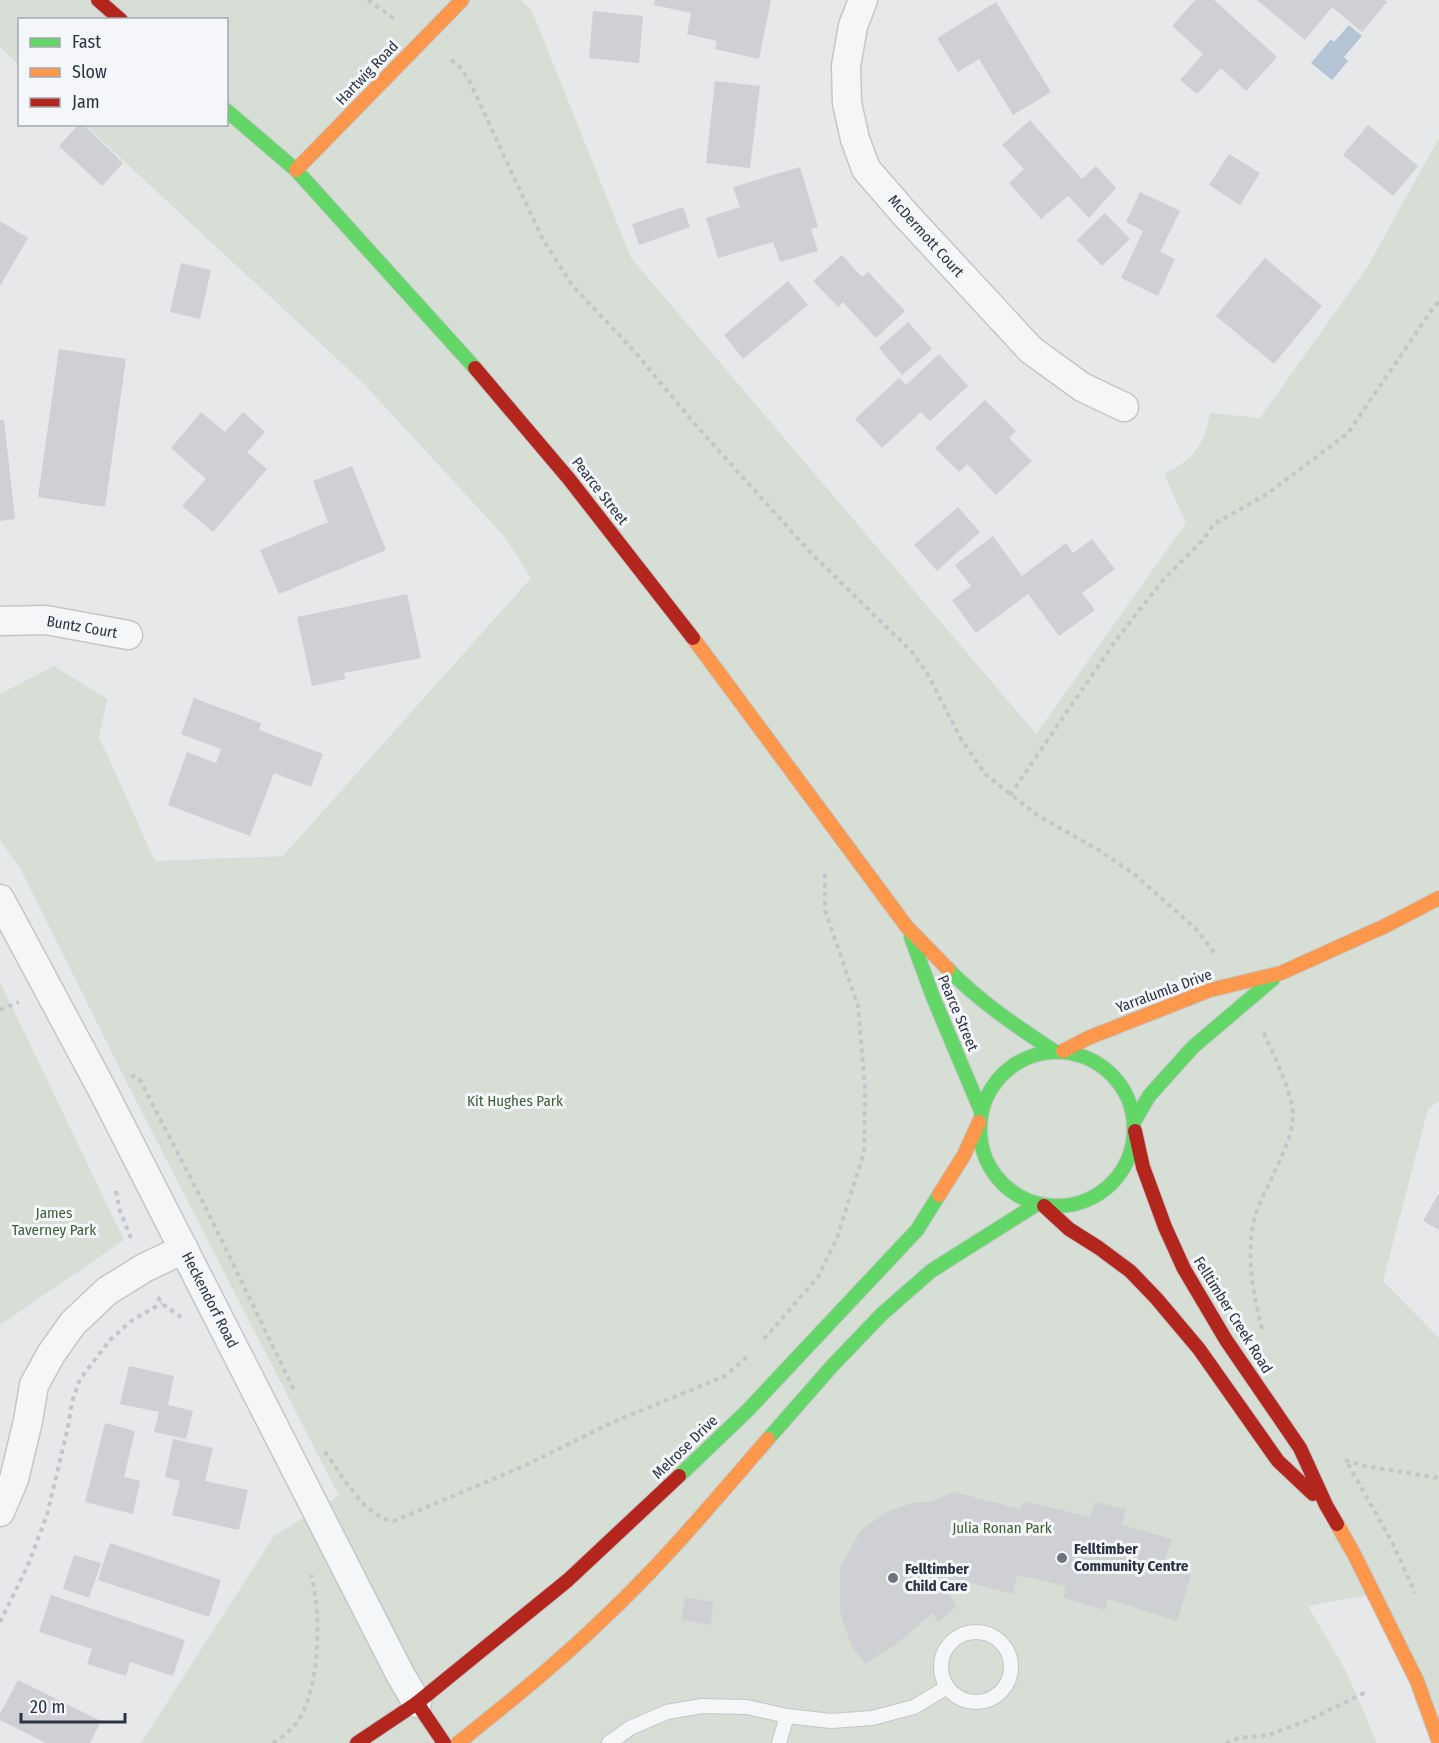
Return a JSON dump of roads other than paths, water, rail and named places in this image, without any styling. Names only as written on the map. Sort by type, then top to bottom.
[{"type":"main road","points":[[98,0],[119,18]]},
{"type":"main road","name":"Hartwig Road","points":[[296,171],[462,0]]},
{"type":"main road","name":"Pearce Street","points":[[228,112],[296,171],[466,357],[569,478],[698,644],[907,927],[958,980],[979,998],[1000,1015],[1058,1051]]},
{"type":"main road","name":"Yarralumla Drive","points":[[1058,1051],[1210,990],[1281,973],[1385,926],[1439,898]]},
{"type":"main road","name":"Pearce Street","points":[[907,927],[933,997],[970,1084],[980,1117]]},
{"type":"main road","name":"Yarralumla Drive","points":[[1135,1126],[1149,1096],[1193,1047],[1229,1014],[1281,973]]},
{"type":"main road","points":[[1058,1051],[1084,1055],[1103,1066],[1118,1081],[1129,1099],[1135,1126],[1130,1157],[1116,1180],[1096,1196],[1071,1205],[1041,1205],[1017,1195],[1000,1182],[988,1164],[981,1144],[980,1117],[990,1088],[1007,1069],[1029,1056],[1058,1051]]},
{"type":"main road","name":"Melrose Drive","points":[[357,1743],[417,1703],[568,1580],[748,1410],[917,1230],[964,1155],[980,1117]]},
{"type":"main road","name":"Felltimber Creek Road","points":[[1135,1126],[1143,1167],[1165,1227],[1184,1269],[1226,1340],[1300,1448],[1326,1505],[1355,1556],[1417,1681],[1439,1742]]},
{"type":"main road","points":[[458,1743],[522,1692],[605,1618],[676,1545],[833,1365],[882,1314],[931,1271],[1041,1205]]},
{"type":"main road","name":"Felltimber Creek Road","points":[[1041,1205],[1069,1229],[1130,1271],[1199,1349],[1278,1461],[1326,1505]]},
{"type":"main road","points":[[417,1703],[444,1743]]},
{"type":"street","name":"McDermott Court","points":[[863,0],[853,26],[846,66],[847,103],[855,139],[866,169],[904,214],[1031,350],[1082,387],[1124,407]]},
{"type":"street","name":"Buntz Court","points":[[0,621],[46,620],[128,635]]},
{"type":"street","name":"Heckendorf Road","points":[[0,899],[103,1091],[400,1674],[417,1703]]},
{"type":"street","points":[[0,1512],[14,1479],[34,1385],[51,1354],[73,1323],[106,1291],[144,1268],[184,1249]]},
{"type":"lane","points":[[979,1632],[991,1635],[1000,1642],[1011,1663],[1006,1685],[998,1694],[988,1700],[966,1701],[955,1696],[947,1687],[940,1666],[942,1654],[957,1637],[979,1632]]},
{"type":"lane","points":[[609,1743],[630,1728],[667,1712],[702,1706],[747,1707],[787,1716],[831,1721],[872,1718],[914,1707],[947,1687]]},
{"type":"lane","points":[[779,1743],[787,1716]]},
{"type":"water","points":[[1349,25],[1362,36],[1344,57],[1348,61],[1332,80],[1311,63],[1331,39],[1334,42]]},
{"type":"place","name":"Felltimber Community Centre","points":[[1062,1558]]},
{"type":"place","name":"Felltimber Child Care","points":[[893,1578]]},
{"type":"park label","name":"Kit Hughes Park","points":[[515,1101]]},
{"type":"park label","name":"James Taverney Park","points":[[54,1222]]},
{"type":"park label","name":"Julia Ronan Park","points":[[1002,1528]]}]
